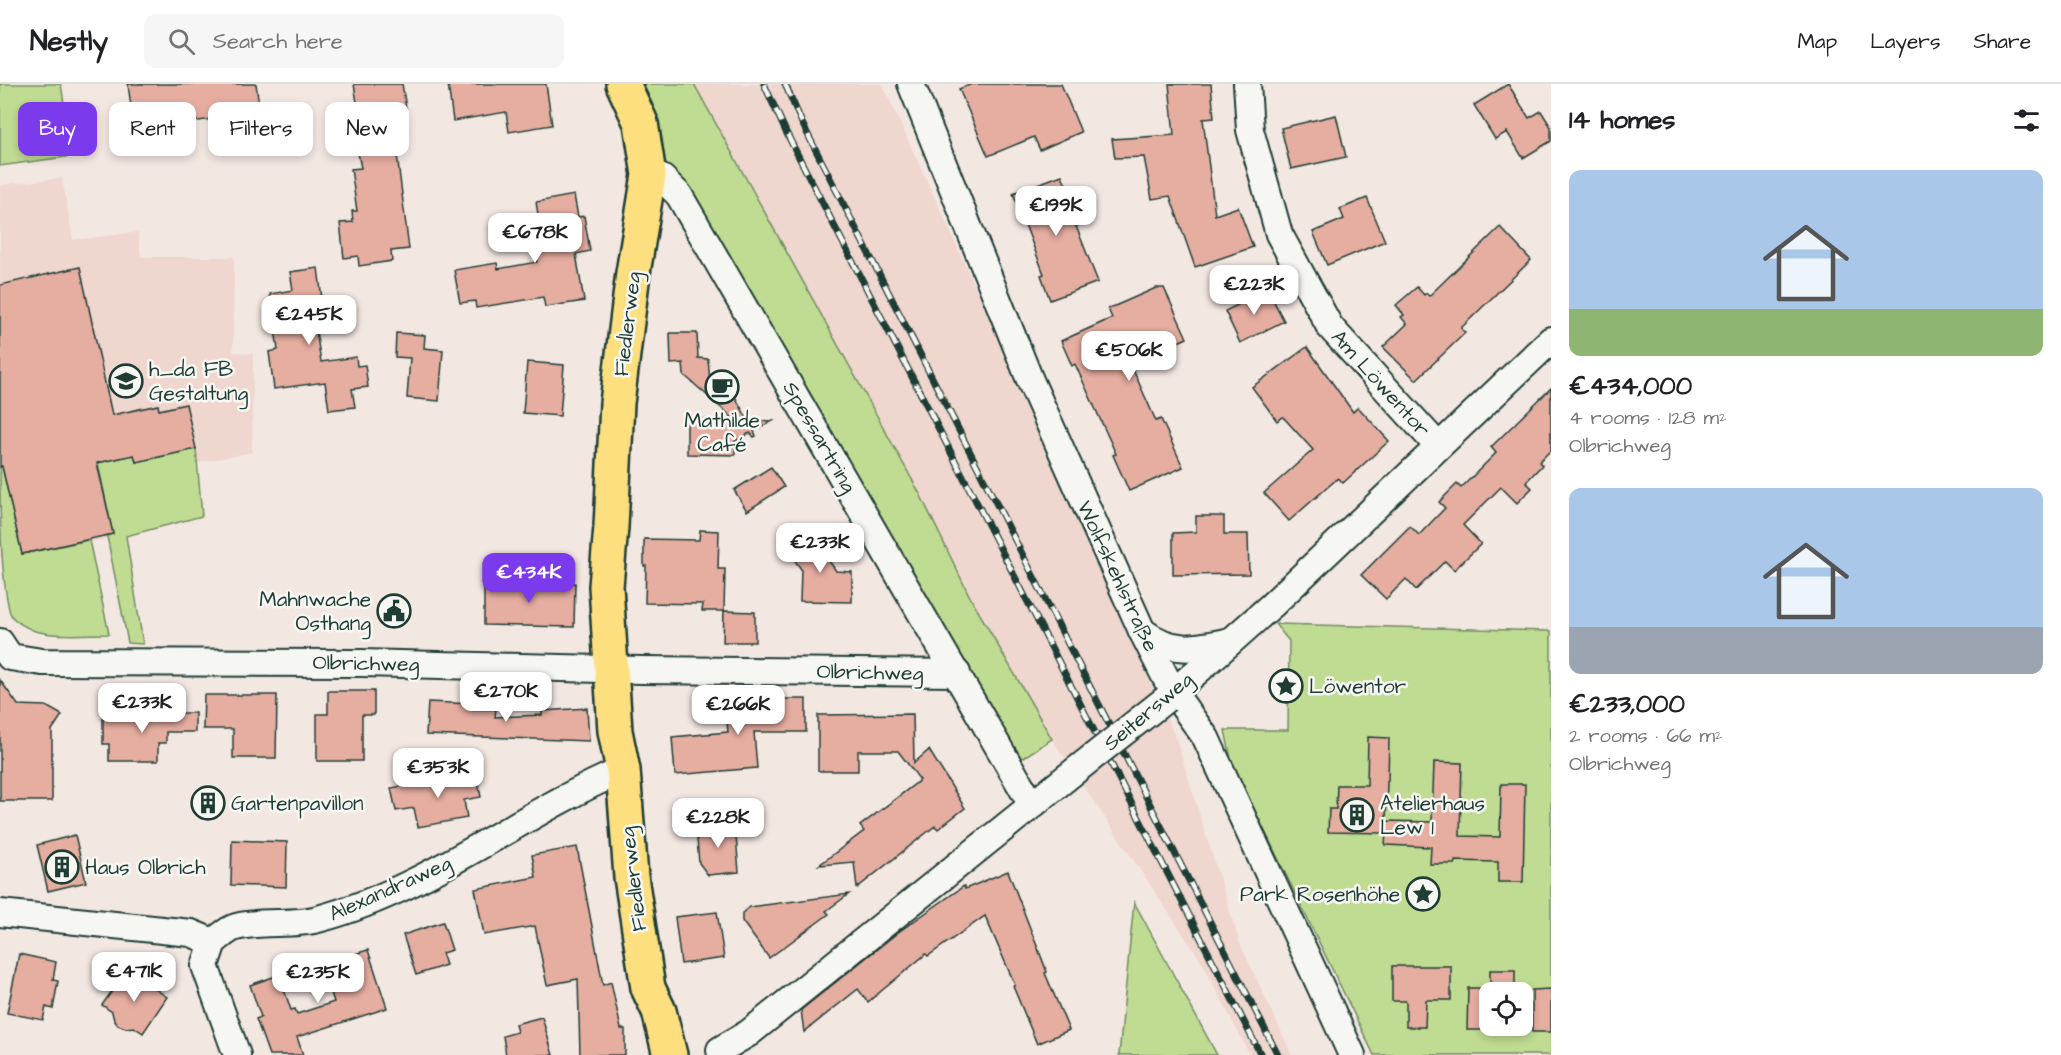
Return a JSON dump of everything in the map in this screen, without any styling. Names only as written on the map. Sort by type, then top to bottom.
[{"type":"main road","name":"Fiedlerweg","points":[[623,84],[641,123],[649,175],[633,273],[617,403],[606,586],[621,669],[615,731],[622,770],[630,877],[648,988],[659,1011],[670,1055]]},
{"type":"main road","name":"Fiedlerweg","points":[[646,1055],[643,1013],[648,988]]},
{"type":"street","name":"Wolfskehlstraße","points":[[911,84],[1030,380],[1169,695],[1206,738],[1352,1055]]},
{"type":"street","name":"Am Löwentor","points":[[1247,84],[1250,130],[1279,234],[1329,327],[1438,446]]},
{"type":"street","name":"Spessartring","points":[[649,175],[662,178],[679,195],[1032,806]]},
{"type":"street","name":"Seitersweg","points":[[720,1050],[749,1033],[1169,695],[1272,605],[1551,340]]},
{"type":"street","points":[[1142,631],[1157,642],[1172,647],[1188,648],[1231,641]]},
{"type":"street","name":"Olbrichweg","points":[[0,642],[10,657],[42,662],[362,663],[957,673]]},
{"type":"street","name":"Alexandraweg","points":[[213,942],[234,927],[316,920],[375,899],[442,867],[567,796],[622,770]]},
{"type":"street","points":[[0,913],[191,933],[213,942],[205,966],[237,1055]]},
{"type":"shaded area","points":[[685,84],[882,84],[947,224],[1176,739],[1240,944],[1292,1055],[1250,1055],[1202,962],[1052,739],[831,354]]},
{"type":"shaded area","name":"h_da FB Gestaltung","points":[[62,178],[73,240],[138,232],[141,257],[234,257],[233,352],[253,354],[252,452],[197,463],[202,516],[126,536],[0,558],[0,185]]},
{"type":"green space","points":[[0,84],[61,84],[64,102],[18,102],[18,156],[72,156],[0,166]]},
{"type":"green space","points":[[623,84],[694,84],[920,494],[970,597],[1052,739],[1010,766],[679,195]]},
{"type":"green space","points":[[196,449],[202,516],[126,536],[143,644],[128,643],[107,536],[113,534],[98,463],[134,455],[136,462]]},
{"type":"green space","points":[[2,466],[22,554],[89,540],[109,634],[44,633],[24,626],[10,613],[2,561],[0,467]]},
{"type":"green space","name":"Park Rosenhöhe","points":[[1275,624],[1551,631],[1551,1055],[1374,1055],[1232,764],[1225,730],[1288,730],[1289,641]]},
{"type":"green space","points":[[1134,902],[1217,1055],[1119,1055]]},
{"type":"building","points":[[128,84],[256,84],[259,102],[208,102],[208,120],[196,121],[196,102],[130,102]]},
{"type":"building","points":[[354,84],[402,84],[405,102],[357,102]]},
{"type":"building","points":[[448,84],[546,84],[552,125],[509,132],[506,112],[453,121]]},
{"type":"building","points":[[972,84],[1061,84],[1081,132],[1040,150],[1034,137],[988,156],[959,89]]},
{"type":"building","points":[[1169,84],[1211,84],[1214,118],[1203,119],[1215,215],[1238,207],[1253,247],[1195,267],[1170,196],[1152,199],[1144,157],[1115,158],[1112,139],[1174,135]]},
{"type":"building","points":[[1508,84],[1529,118],[1541,111],[1551,127],[1551,141],[1523,158],[1507,132],[1495,139],[1474,105]]},
{"type":"building","points":[[1336,115],[1346,157],[1291,169],[1281,128]]},
{"type":"building","points":[[359,156],[397,156],[409,249],[391,251],[392,261],[359,266],[358,256],[344,258],[340,223],[353,222],[352,211],[357,211],[351,169],[361,168]]},
{"type":"building","points":[[1062,175],[1081,224],[1076,226],[1098,282],[1050,300],[1041,275],[1044,274],[1013,193]]},
{"type":"building","points":[[574,195],[578,217],[584,216],[590,251],[576,254],[584,301],[545,307],[543,297],[476,308],[475,301],[460,303],[454,270],[497,263],[498,269],[537,262],[534,246],[541,232],[536,202]]},
{"type":"building","points":[[1367,198],[1385,241],[1327,265],[1313,232],[1344,219],[1340,209]]},
{"type":"building","points":[[1500,227],[1531,260],[1461,328],[1465,333],[1416,380],[1383,347],[1407,324],[1401,317],[1404,315],[1396,305],[1417,287],[1424,295],[1426,293],[1429,296]]},
{"type":"building","points":[[80,267],[112,415],[158,405],[159,410],[186,404],[196,449],[136,462],[134,455],[97,463],[113,534],[22,554],[2,466],[0,467],[0,285]]},
{"type":"building","points":[[318,268],[322,299],[311,300],[321,362],[356,357],[357,366],[365,365],[368,387],[352,389],[355,407],[329,410],[325,382],[274,389],[269,352],[278,350],[270,294],[293,290],[290,272]]},
{"type":"building","points":[[1156,288],[1164,288],[1187,338],[1130,363],[1156,421],[1161,419],[1183,467],[1129,491],[1113,455],[1116,454],[1075,364],[1072,366],[1061,341],[1112,318],[1108,309]]},
{"type":"building","points":[[1268,290],[1284,321],[1240,343],[1225,311]]},
{"type":"building","points":[[396,333],[425,335],[424,348],[443,350],[439,401],[407,398],[410,358],[395,357]]},
{"type":"building","points":[[670,333],[697,333],[698,358],[708,359],[710,382],[723,375],[748,420],[773,421],[754,431],[756,436],[750,433],[735,441],[735,455],[687,454],[687,419],[735,420],[684,375],[683,363],[671,364]]},
{"type":"building","points":[[1307,347],[1353,412],[1358,407],[1389,441],[1343,483],[1338,478],[1289,521],[1264,493],[1313,450],[1283,417],[1277,421],[1252,387]]},
{"type":"building","points":[[527,362],[564,365],[560,416],[523,413]]},
{"type":"building","points":[[1551,388],[1551,450],[1539,462],[1542,465],[1526,482],[1532,488],[1517,503],[1501,487],[1463,525],[1481,544],[1454,570],[1445,561],[1416,590],[1406,579],[1386,599],[1361,575],[1410,526],[1419,535],[1445,508],[1439,502],[1457,484],[1461,488],[1496,453],[1491,447]]},
{"type":"building","points":[[771,467],[784,487],[747,511],[734,490]]},
{"type":"building","points":[[1196,516],[1224,516],[1224,534],[1248,534],[1249,574],[1173,575],[1173,533],[1196,532]]},
{"type":"building","points":[[700,530],[719,531],[718,569],[725,569],[724,611],[702,611],[703,604],[645,603],[644,539],[699,540]]},
{"type":"building","points":[[809,532],[836,571],[852,572],[852,602],[800,601],[801,569],[786,548]]},
{"type":"building","points":[[484,581],[575,583],[574,627],[484,625]]},
{"type":"building","points":[[724,611],[755,612],[755,642],[723,642]]},
{"type":"building","points":[[0,680],[18,705],[46,706],[62,715],[52,730],[52,801],[0,801]]},
{"type":"building","points":[[328,691],[374,691],[374,715],[362,715],[362,761],[317,761],[317,714],[328,714]]},
{"type":"building","points":[[204,695],[277,695],[276,758],[233,758],[233,729],[203,729]]},
{"type":"building","points":[[774,699],[806,699],[806,732],[754,732],[757,768],[675,775],[672,737],[728,732],[725,704]]},
{"type":"building","points":[[428,702],[473,704],[473,709],[496,709],[495,717],[542,715],[542,711],[587,708],[589,741],[426,735]]},
{"type":"building","points":[[109,713],[195,713],[195,732],[166,732],[166,743],[158,743],[158,761],[109,761],[109,744],[103,744],[103,717],[109,717]]},
{"type":"building","points":[[913,714],[914,763],[929,750],[965,808],[938,829],[935,826],[857,888],[854,862],[819,865],[864,831],[860,826],[920,780],[898,751],[858,751],[858,771],[818,771],[818,715]]},
{"type":"building","points":[[1368,737],[1389,738],[1386,821],[1432,822],[1434,762],[1462,763],[1460,836],[1500,837],[1501,784],[1525,784],[1523,882],[1498,882],[1498,862],[1455,861],[1455,864],[1430,864],[1431,847],[1385,845],[1386,833],[1328,832],[1329,809],[1336,809],[1337,785],[1367,785]]},
{"type":"building","points":[[476,773],[481,797],[464,800],[467,818],[418,827],[414,808],[396,811],[391,788]]},
{"type":"building","points":[[735,824],[739,872],[708,875],[699,863],[696,827]]},
{"type":"building","name":"Haus Olbrich","points":[[75,835],[86,882],[48,891],[37,845]]},
{"type":"building","points":[[232,840],[287,842],[286,887],[231,885]]},
{"type":"building","points":[[577,847],[603,985],[611,982],[621,1029],[625,1029],[625,1055],[580,1055],[578,979],[547,985],[535,926],[484,935],[475,889],[536,877],[532,855]]},
{"type":"building","points":[[1008,871],[1047,972],[1045,973],[1069,1030],[1037,1044],[1013,986],[1015,985],[985,916],[928,956],[926,954],[868,1002],[858,989],[804,1032],[801,1010],[897,933],[964,886],[965,889]]},
{"type":"building","points":[[849,894],[826,911],[829,914],[769,958],[742,921],[742,913],[750,907]]},
{"type":"building","points":[[717,912],[724,958],[681,964],[675,917]]},
{"type":"building","points":[[443,922],[452,950],[442,953],[446,965],[416,975],[403,935]]},
{"type":"building","points":[[368,950],[387,1008],[297,1037],[303,1055],[269,1055],[256,1019],[261,1017],[250,985],[279,975],[291,1010],[295,1009],[297,1014],[334,1002],[322,964]]},
{"type":"building","points":[[19,954],[56,962],[53,980],[58,981],[53,1009],[46,1007],[43,1020],[7,1013]]},
{"type":"building","points":[[1392,966],[1451,966],[1451,1000],[1426,1000],[1425,1027],[1406,1027],[1406,1001],[1392,1001]]},
{"type":"building","points":[[127,970],[167,997],[143,1033],[134,1027],[126,1028],[118,1025],[112,1012],[102,1005]]},
{"type":"building","points":[[1490,970],[1515,970],[1515,982],[1490,982]]},
{"type":"building","points":[[1468,988],[1479,988],[1479,1030],[1467,1030]]},
{"type":"building","points":[[1551,989],[1551,1032],[1533,1032],[1533,990]]},
{"type":"building","points":[[542,1017],[553,1055],[506,1055],[503,1036],[517,1032],[515,1024]]},
{"type":"railway","points":[[764,84],[786,132],[1261,1055]]},
{"type":"railway","points":[[785,84],[802,123],[1278,1055]]},
{"type":"place","name":"h_da FB Gestaltung","points":[[126,381]]},
{"type":"place","name":"Mathilde Café","points":[[722,387]]},
{"type":"place","name":"Mahnwache Osthang","points":[[394,611]]},
{"type":"place","name":"Löwentor","points":[[1286,686]]},
{"type":"place","name":"Gartenpavillon","points":[[208,803]]},
{"type":"place","name":"Atelierhaus Lew 1","points":[[1357,815]]},
{"type":"place","name":"Haus Olbrich","points":[[62,867]]},
{"type":"place","name":"Park Rosenhöhe","points":[[1423,894]]}]
